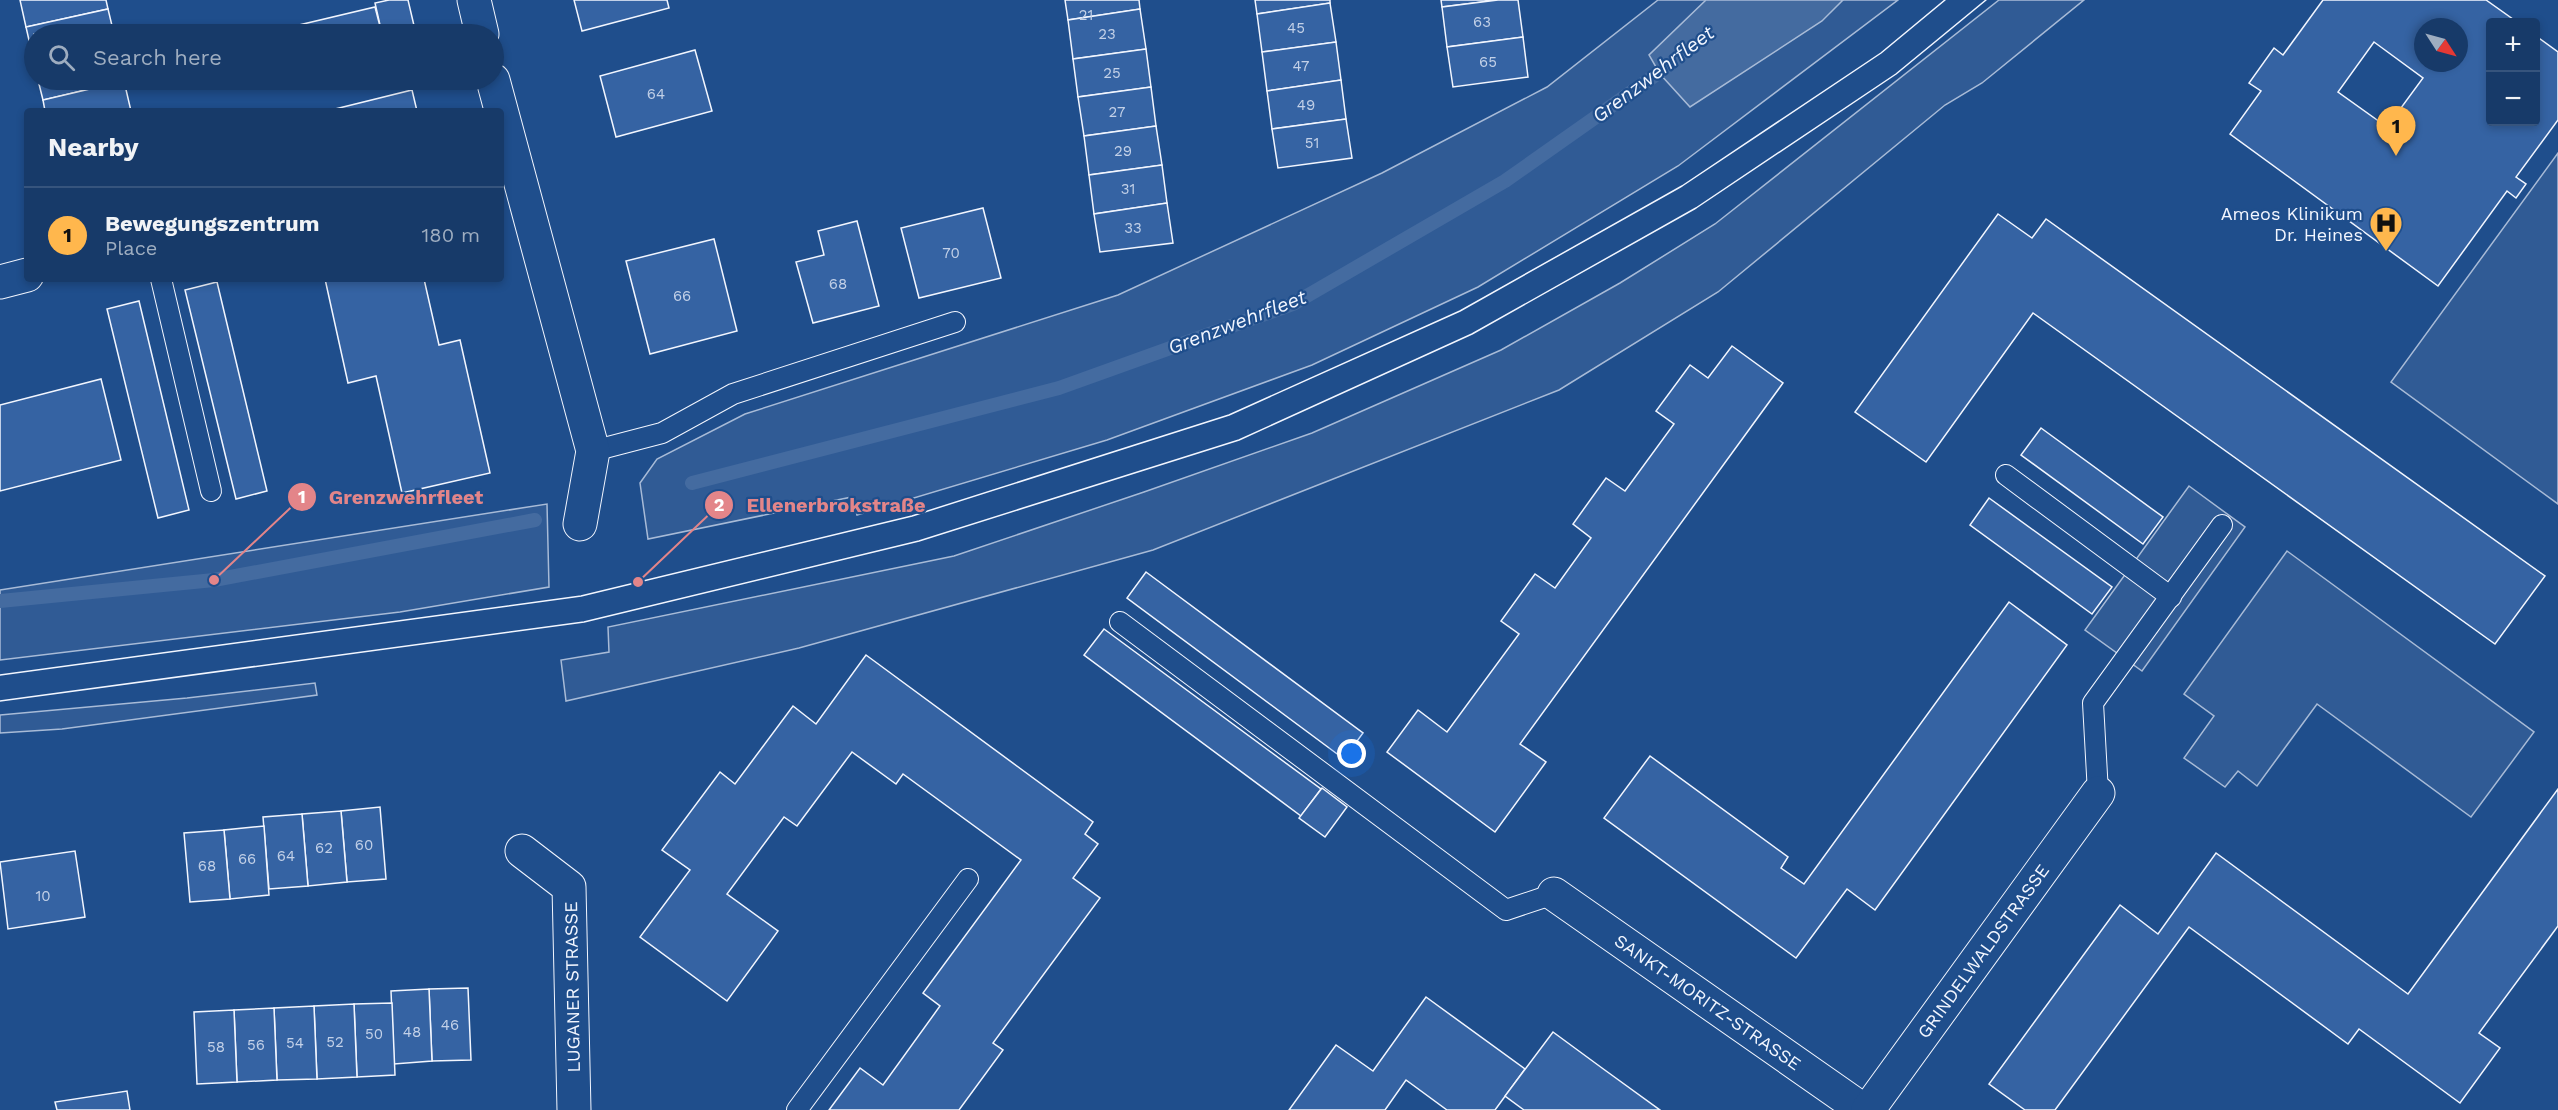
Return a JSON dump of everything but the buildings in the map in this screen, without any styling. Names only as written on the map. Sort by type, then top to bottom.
[{"type":"street","points":[[474,0],[480,24]]},
{"type":"street","points":[[496,90],[499,108]]},
{"type":"street","points":[[504,141],[507,159],[592,451],[580,524]]},
{"type":"street","points":[[0,282],[24,276]]},
{"type":"street","name":"GRINDELWALDSTRASSE","points":[[1868,1110],[2098,793]]},
{"type":"street","name":"LUGANER STRASSE","points":[[522,851],[569,887],[574,1110]]},
{"type":"street","name":"SANKT-MORITZ-STRASSE","points":[[1554,894],[1863,1110]]},
{"type":"lane","points":[[162,282],[212,491]]},
{"type":"lane","points":[[592,451],[662,434],[733,394],[955,322]]},
{"type":"lane","points":[[2006,475],[2171,597]]},
{"type":"lane","points":[[2098,793],[2093,703],[2222,525]]},
{"type":"lane","points":[[1120,622],[1506,910],[1554,894]]},
{"type":"lane","points":[[797,1110],[968,879]]},
{"type":"shaded area","points":[[1658,0],[1898,0],[1678,166],[1478,287],[1312,365],[1107,440],[857,515],[852,497],[648,539],[640,483],[657,459],[745,414],[1118,295],[1382,173],[1547,87]]},
{"type":"shaded area","points":[[1706,0],[1843,0],[1822,21],[1690,107],[1660,74],[1649,55]]},
{"type":"shaded area","points":[[1999,0],[2084,0],[1982,83],[1945,105],[1718,292],[1559,390],[1153,550],[799,648],[566,701],[561,660],[609,652],[608,627],[954,556],[1312,433],[1501,350],[1620,283],[1715,224]]},
{"type":"shaded area","points":[[2558,153],[2558,504],[2391,382]]},
{"type":"shaded area","points":[[2189,486],[2245,527],[2142,671],[2085,630]]},
{"type":"shaded area","points":[[547,504],[549,587],[400,612],[0,660],[0,590]]},
{"type":"shaded area","points":[[2287,551],[2534,732],[2471,817],[2317,704],[2257,786],[2238,771],[2225,787],[2184,758],[2214,716],[2184,694]]},
{"type":"shaded area","points":[[315,683],[317,695],[62,729],[0,733],[0,715],[187,698]]},
{"type":"waterway","name":"Grenzwehrfleet","points":[[692,483],[1059,388],[1293,304],[1505,181],[1674,62]]},
{"type":"waterway","name":"Grenzwehrfleet","points":[[0,601],[214,580],[535,520]]},
{"type":"tram line","points":[[0,675],[581,596],[912,516],[1229,415],[1460,311],[1682,186],[1881,53],[1945,0]]},
{"type":"tram line","points":[[0,701],[584,622],[919,541],[1239,440],[1472,334],[1696,208],[1896,74],[1986,0]]},
{"type":"place","name":"Bewegungszentrum","points":[[2396,156]]},
{"type":"place","name":"Ameos Klinikum Dr. Heines","points":[[2386,252]]},
{"type":"place","name":"Grenzwehrfleet","points":[[214,580]]},
{"type":"place","name":"Ellenerbrokstraße","points":[[638,582]]}]
